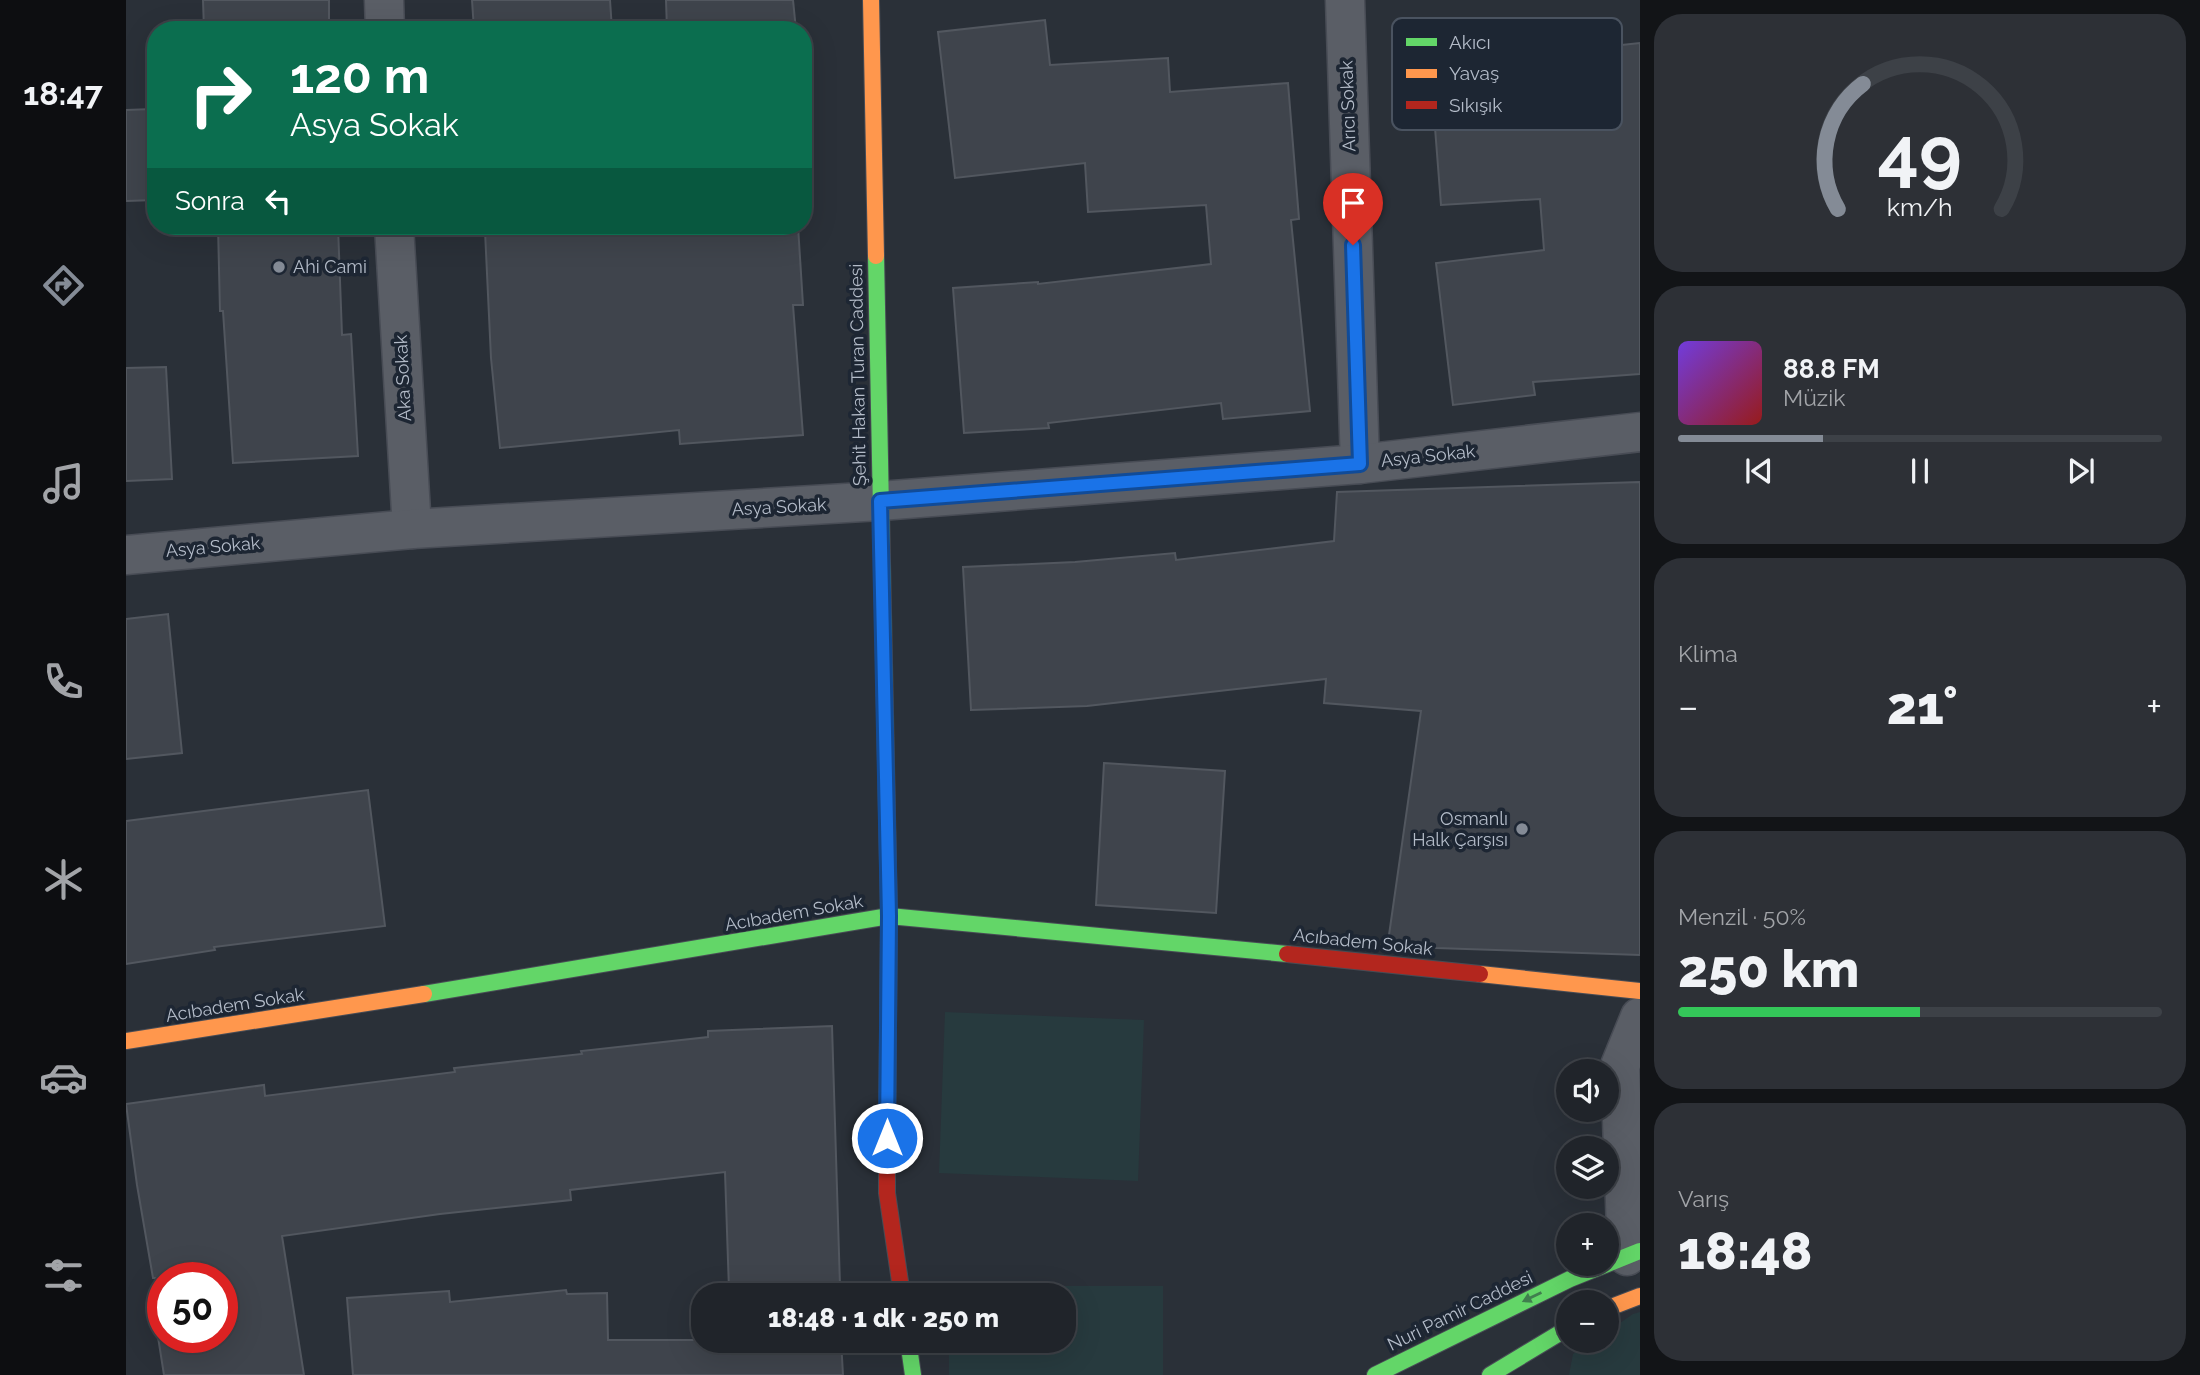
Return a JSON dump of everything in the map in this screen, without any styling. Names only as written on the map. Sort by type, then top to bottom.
[{"type":"main road","name":"Şehit Hakan Turan Caddesi","points":[[871,0],[889,916],[887,1193],[900,1283]]},
{"type":"main road","name":"Acıbadem Sokak","points":[[126,1041],[532,977],[889,916],[1213,946],[1640,991]]},
{"type":"main road","name":"Nuri Pamir Caddesi","points":[[1375,1375],[1570,1279],[1633,1253]]},
{"type":"main road","points":[[1619,1304],[1640,1296]]},
{"type":"main road","points":[[1490,1375],[1556,1335]]},
{"type":"main road","points":[[910,1353],[913,1375]]},
{"type":"street","points":[[383,0],[384,21]]},
{"type":"street","name":"Arıcı Sokak","points":[[1345,0],[1360,464]]},
{"type":"street","name":"Aka Sokak","points":[[395,235],[412,529]]},
{"type":"street","name":"Asya Sokak","points":[[126,555],[412,529],[880,501],[1360,464],[1640,432]]},
{"type":"street","points":[[1633,1253],[1620,1066],[1640,1017]]},
{"type":"green space","points":[[945,1012],[1144,1020],[1138,1181],[939,1173]]},
{"type":"green space","points":[[1076,1286],[1163,1286],[1163,1375],[949,1375],[949,1353],[1076,1353]]},
{"type":"green space","points":[[1640,1312],[1640,1375],[1569,1375],[1575,1353],[1619,1353],[1619,1324]]},
{"type":"building","points":[[203,0],[329,0],[329,21],[204,21]]},
{"type":"building","points":[[472,0],[610,0],[611,21],[473,21]]},
{"type":"building","points":[[666,0],[793,0],[795,21],[667,21]]},
{"type":"building","points":[[1045,20],[1050,65],[1168,58],[1170,92],[1288,83],[1299,219],[1291,220],[1310,411],[1223,419],[1221,403],[1048,423],[1049,428],[964,433],[953,288],[1038,284],[1211,264],[1206,205],[1088,212],[1085,163],[955,178],[938,32]]},
{"type":"building","points":[[1640,43],[1640,374],[1533,382],[1535,395],[1453,405],[1436,263],[1544,250],[1540,199],[1441,205],[1435,130],[1622,130],[1622,45]]},
{"type":"building","points":[[147,109],[147,200],[126,201],[126,110]]},
{"type":"building","points":[[218,235],[338,235],[342,335],[351,334],[358,456],[233,463],[223,311],[220,311]]},
{"type":"building","points":[[485,235],[799,235],[803,305],[793,305],[803,435],[680,444],[679,430],[500,448],[491,358]]},
{"type":"building","points":[[166,367],[172,479],[126,481],[126,368]]},
{"type":"building","name":"Osmanlı Halk Çarşısı","points":[[1640,482],[1640,955],[1436,948],[1388,942],[1421,711],[1324,703],[1326,679],[1087,706],[971,710],[963,567],[1075,562],[1175,553],[1176,560],[1334,541],[1337,492]]},
{"type":"building","points":[[168,614],[182,753],[126,759],[126,619]]},
{"type":"building","points":[[1104,763],[1225,771],[1216,913],[1096,905]]},
{"type":"building","points":[[368,790],[385,926],[214,947],[215,950],[126,964],[126,821]]},
{"type":"building","points":[[832,1026],[840,1283],[729,1283],[725,1172],[570,1190],[571,1200],[440,1214],[282,1236],[304,1375],[164,1375],[161,1353],[238,1353],[238,1262],[150,1262],[126,1104],[264,1085],[265,1096],[455,1072],[454,1068],[582,1054],[581,1051],[708,1037],[708,1031]]},
{"type":"building","points":[[566,1290],[567,1294],[607,1293],[608,1340],[691,1340],[691,1353],[842,1353],[843,1375],[353,1375],[347,1298],[449,1291],[450,1302]]},
{"type":"traffic: fast","points":[[876,256],[889,916],[887,1142]]},
{"type":"traffic: fast","points":[[424,994],[889,916],[1287,954]]},
{"type":"traffic: fast","points":[[1375,1375],[1570,1279],[1640,1251]]},
{"type":"traffic: fast","points":[[1490,1375],[1556,1335]]},
{"type":"traffic: fast","points":[[910,1353],[913,1375]]},
{"type":"traffic: slow","points":[[871,0],[876,256]]},
{"type":"traffic: slow","points":[[1480,974],[1640,991]]},
{"type":"traffic: slow","points":[[126,1041],[424,994]]},
{"type":"traffic: slow","points":[[1619,1304],[1640,1296]]},
{"type":"traffic: jam","points":[[1287,954],[1480,974]]},
{"type":"traffic: jam","points":[[887,1142],[887,1193],[900,1283]]},
{"type":"place","name":"Ahi Cami","points":[[279,267]]},
{"type":"place","name":"Osmanlı Halk Çarşısı","points":[[1522,829]]},
{"type":"route","points":[[887,1138],[889,916],[880,501],[1360,464],[1353,245]]}]
